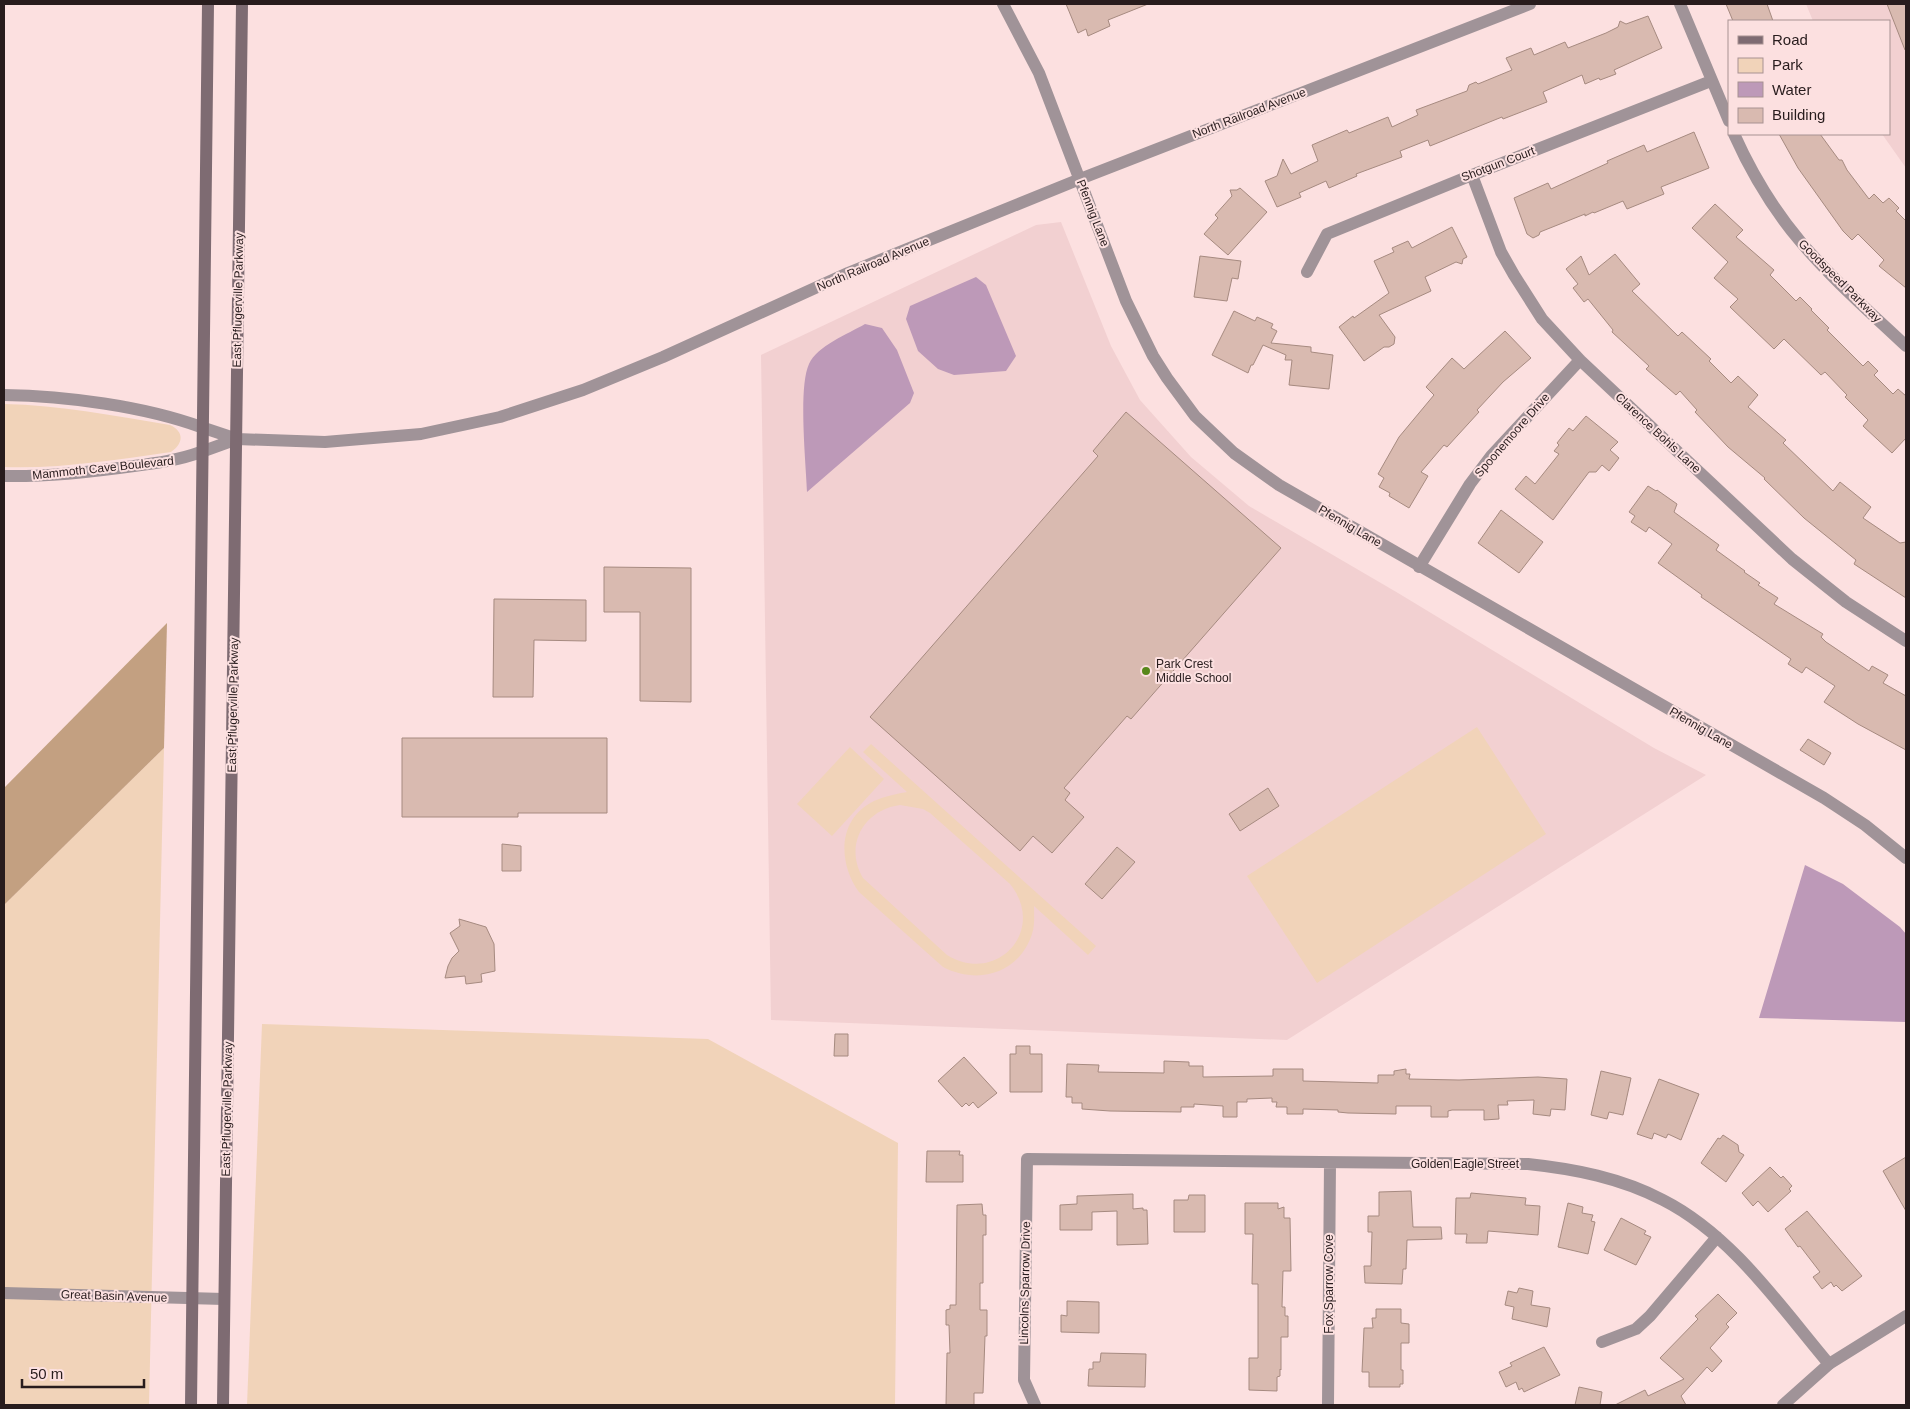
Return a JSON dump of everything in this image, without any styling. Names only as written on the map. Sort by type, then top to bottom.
[{"type":"main road","points":[[191,1405],[201,428],[208,4]]},
{"type":"main road","name":"East Pflugerville Parkway","points":[[223,1405],[242,4]]},
{"type":"street","name":"Pfennig Lane","points":[[1003,4],[1039,73],[1126,301],[1146,343],[1167,378],[1195,416],[1234,453],[1279,485],[1419,567],[1824,798],[1865,825],[1906,858]]},
{"type":"street","name":"North Railroad Avenue","points":[[201,452],[237,439],[325,442],[421,434],[500,417],[583,390],[848,273],[1080,179],[1530,4]]},
{"type":"street","points":[[1680,4],[1728,119]]},
{"type":"street","name":"Shotgun Court","points":[[1306,272],[1327,234],[1711,81]]},
{"type":"street","name":"Goodspeed Parkway","points":[[1735,135],[1757,179],[1784,222],[1826,269],[1906,346]]},
{"type":"street","name":"Clarence Bohls Lane","points":[[1472,175],[1501,252],[1514,275],[1542,319],[1580,360],[1792,558],[1846,602],[1906,641]]},
{"type":"street","name":"Spoonemoore Drive","points":[[1419,567],[1470,484],[1491,456],[1580,360]]},
{"type":"street","points":[[4,396],[58,398],[112,406],[174,418],[237,439]]},
{"type":"street","name":"Mammoth Cave Boulevard","points":[[4,476],[54,475],[118,468],[183,459],[201,452]]},
{"type":"street","name":"Golden Eagle Street","points":[[1027,1159],[1528,1164],[1598,1175],[1634,1187],[1664,1200],[1717,1237],[1746,1265],[1829,1364]]},
{"type":"street","name":"Lincolns Sparrow Drive","points":[[1027,1159],[1024,1380],[1036,1405]]},
{"type":"street","name":"Fox Sparrow Cove","points":[[1328,1405],[1330,1163]]},
{"type":"street","points":[[1602,1342],[1636,1329],[1650,1316],[1717,1237]]},
{"type":"street","name":"Great Basin Avenue","points":[[4,1293],[224,1299]]},
{"type":"street","points":[[1783,1405],[1829,1364],[1906,1316]]},
{"type":"shaded area","points":[[1806,4],[1906,4],[1906,168],[1883,135],[1890,135],[1890,20],[1813,20]]},
{"type":"shaded area","name":"Park Crest Middle School","points":[[1061,222],[1111,346],[1140,400],[1191,457],[1249,506],[1398,593],[1654,748],[1706,775],[1287,1040],[771,1020],[761,355],[1036,225]]},
{"type":"shaded area","points":[[167,623],[164,748],[4,905],[4,788]]},
{"type":"green space","points":[[4,404],[67,409],[170,425],[178,431],[181,438],[178,445],[171,452],[46,467],[4,467]]},
{"type":"green space","points":[[1477,727],[1546,834],[1317,983],[1247,876]]},
{"type":"green space","points":[[871,744],[1096,946],[1088,955],[1034,906],[1034,924],[1026,948],[1018,959],[1007,967],[983,975],[970,975],[943,967],[859,892],[847,868],[845,842],[847,830],[853,819],[862,809],[874,801],[886,796],[907,792],[863,752]],"holes":[[[900,805],[923,809],[930,813],[1010,884],[1020,901],[1023,918],[1020,934],[1012,948],[999,958],[984,963],[966,963],[947,955],[863,878],[856,854],[860,831],[867,822],[887,808]]]},
{"type":"green space","points":[[850,747],[884,779],[832,836],[797,804]]},
{"type":"green space","points":[[164,748],[149,1405],[4,1405],[4,905]]},
{"type":"green space","points":[[262,1024],[708,1039],[898,1143],[895,1405],[247,1405]]},
{"type":"water","points":[[976,277],[986,285],[1016,356],[1006,371],[954,375],[938,369],[918,351],[906,319],[910,306]]},
{"type":"water","points":[[865,324],[882,328],[897,350],[914,393],[910,403],[807,492],[803,407],[809,364],[826,346]]},
{"type":"water","points":[[1805,865],[1843,884],[1900,927],[1906,934],[1906,1022],[1759,1018]]},
{"type":"building","points":[[1066,4],[1148,4],[1108,20],[1110,26],[1088,36],[1086,29],[1078,33]]},
{"type":"building","points":[[1726,4],[1767,4],[1773,20],[1733,20]]},
{"type":"building","points":[[1887,4],[1906,4],[1906,50],[1905,50]]},
{"type":"building","points":[[1648,16],[1662,48],[1614,70],[1616,74],[1585,84],[1582,75],[1543,92],[1547,102],[1503,119],[1502,117],[1430,146],[1428,140],[1400,151],[1402,157],[1356,174],[1357,176],[1329,188],[1326,181],[1299,193],[1301,197],[1277,207],[1265,181],[1277,176],[1283,159],[1291,174],[1318,161],[1312,145],[1347,130],[1349,133],[1388,117],[1392,127],[1418,115],[1416,110],[1467,91],[1469,85],[1476,82],[1478,84],[1512,70],[1506,58],[1531,48],[1534,55],[1565,42],[1568,48],[1618,27],[1620,21],[1626,24]]},
{"type":"building","points":[[1694,132],[1709,168],[1661,187],[1664,194],[1627,209],[1623,201],[1540,232],[1539,235],[1533,238],[1527,234],[1514,198],[1548,183],[1551,189],[1644,145],[1647,152]]},
{"type":"building","points":[[1780,135],[1821,135],[1839,160],[1842,160],[1847,170],[1869,199],[1874,194],[1883,203],[1889,198],[1899,208],[1896,211],[1906,221],[1906,288],[1879,266],[1884,260],[1858,234],[1852,240],[1843,231],[1798,168]]},
{"type":"building","points":[[1240,188],[1267,212],[1228,255],[1204,234],[1218,218],[1215,215],[1232,196],[1230,190]]},
{"type":"building","points":[[1715,204],[1743,230],[1736,237],[1774,270],[1770,275],[1796,301],[1800,297],[1829,328],[1827,330],[1863,366],[1868,361],[1878,371],[1874,375],[1893,394],[1898,389],[1906,396],[1906,438],[1892,453],[1863,426],[1868,420],[1845,397],[1847,395],[1825,372],[1821,375],[1784,339],[1774,349],[1730,307],[1738,299],[1714,278],[1728,262],[1692,228]]},
{"type":"building","points":[[1452,227],[1467,257],[1463,259],[1462,264],[1456,262],[1425,277],[1431,291],[1379,315],[1395,337],[1394,344],[1384,347],[1364,361],[1339,327],[1389,293],[1374,261],[1394,252],[1392,248],[1408,241],[1412,248]]},
{"type":"building","points":[[1615,254],[1640,284],[1632,291],[1678,336],[1682,332],[1711,359],[1709,361],[1731,383],[1738,376],[1758,395],[1748,407],[1786,440],[1783,443],[1833,491],[1840,482],[1871,507],[1863,518],[1900,543],[1906,542],[1906,598],[1854,564],[1856,560],[1804,518],[1765,478],[1728,447],[1695,412],[1697,410],[1680,391],[1676,395],[1646,369],[1649,366],[1612,332],[1613,330],[1588,299],[1584,302],[1573,288],[1578,284],[1566,269],[1581,256],[1589,275]]},
{"type":"building","points":[[1200,256],[1241,261],[1238,279],[1232,278],[1227,301],[1194,297]]},
{"type":"building","points":[[1234,311],[1255,321],[1257,317],[1273,324],[1271,328],[1277,331],[1271,343],[1311,347],[1311,352],[1333,355],[1329,389],[1289,385],[1292,360],[1285,360],[1286,355],[1263,345],[1248,373],[1212,355]]},
{"type":"building","points":[[1505,331],[1531,358],[1503,382],[1477,410],[1479,412],[1447,447],[1444,445],[1421,472],[1428,476],[1409,508],[1389,496],[1390,493],[1379,487],[1384,478],[1378,474],[1399,437],[1434,395],[1426,387],[1452,358],[1464,369]]},
{"type":"building","points":[[1126,412],[1281,548],[1131,719],[1127,716],[1064,788],[1070,793],[1065,800],[1084,817],[1052,853],[1033,836],[1020,851],[870,717],[1098,456],[1093,451]]},
{"type":"building","points":[[1586,416],[1618,442],[1610,450],[1619,458],[1609,471],[1602,465],[1596,472],[1589,472],[1553,520],[1515,489],[1526,476],[1535,484],[1559,454],[1554,451],[1559,445],[1557,443],[1569,428],[1573,431]]},
{"type":"building","points":[[1648,486],[1677,504],[1674,512],[1719,545],[1716,550],[1760,583],[1758,585],[1778,598],[1774,604],[1823,634],[1821,637],[1826,642],[1869,671],[1872,666],[1888,675],[1883,683],[1906,696],[1906,750],[1858,724],[1824,702],[1835,686],[1806,667],[1802,673],[1788,664],[1791,659],[1701,597],[1702,595],[1658,563],[1672,544],[1649,527],[1646,532],[1631,522],[1635,516],[1629,512]]},
{"type":"building","points":[[1501,510],[1543,542],[1519,573],[1478,543]]},
{"type":"building","points":[[604,567],[691,568],[691,702],[640,701],[640,612],[604,612]]},
{"type":"building","points":[[494,599],[586,600],[586,641],[534,640],[533,697],[493,697]]},
{"type":"building","points":[[402,738],[607,738],[607,813],[518,813],[518,817],[402,817]]},
{"type":"building","points":[[1808,739],[1831,753],[1824,765],[1800,750]]},
{"type":"building","points":[[1268,788],[1279,806],[1240,831],[1229,814]]},
{"type":"building","points":[[502,844],[521,846],[521,871],[502,871]]},
{"type":"building","points":[[1117,847],[1135,862],[1102,899],[1085,884]]},
{"type":"building","points":[[459,919],[486,927],[494,944],[495,971],[481,974],[482,982],[466,984],[465,976],[445,978],[452,958],[459,951],[450,933],[460,926]]},
{"type":"building","points":[[835,1034],[848,1034],[848,1056],[834,1056]]},
{"type":"building","points":[[1016,1046],[1030,1046],[1030,1054],[1042,1054],[1042,1092],[1010,1092],[1010,1054],[1016,1054]]},
{"type":"building","points":[[964,1057],[997,1093],[978,1108],[973,1102],[969,1106],[966,1103],[962,1107],[938,1081]]},
{"type":"building","points":[[1164,1061],[1189,1062],[1189,1066],[1203,1066],[1203,1077],[1273,1076],[1273,1069],[1303,1069],[1303,1081],[1378,1083],[1378,1075],[1394,1075],[1394,1071],[1406,1069],[1406,1074],[1410,1074],[1409,1079],[1459,1080],[1538,1077],[1567,1079],[1565,1110],[1551,1109],[1550,1116],[1533,1114],[1534,1100],[1507,1101],[1508,1105],[1498,1105],[1499,1119],[1484,1120],[1484,1110],[1452,1110],[1448,1111],[1448,1117],[1431,1117],[1431,1106],[1396,1106],[1396,1114],[1348,1113],[1338,1112],[1338,1110],[1303,1109],[1303,1114],[1287,1114],[1287,1107],[1276,1107],[1277,1102],[1272,1102],[1272,1098],[1247,1099],[1247,1102],[1237,1102],[1237,1117],[1223,1117],[1223,1106],[1194,1104],[1194,1107],[1181,1107],[1181,1112],[1110,1111],[1082,1109],[1082,1103],[1072,1103],[1072,1097],[1066,1097],[1067,1064],[1099,1065],[1098,1072],[1164,1073]]},
{"type":"building","points":[[1601,1071],[1631,1078],[1623,1115],[1609,1112],[1607,1119],[1591,1115]]},
{"type":"building","points":[[1659,1079],[1699,1094],[1681,1140],[1668,1134],[1666,1138],[1654,1133],[1652,1139],[1637,1134]]},
{"type":"building","points":[[1723,1135],[1738,1145],[1739,1152],[1744,1155],[1726,1182],[1701,1163],[1718,1138],[1720,1139]]},
{"type":"building","points":[[927,1151],[960,1151],[959,1155],[963,1155],[963,1182],[926,1182]]},
{"type":"building","points":[[1906,1157],[1906,1211],[1883,1171]]},
{"type":"building","points":[[1770,1167],[1781,1178],[1783,1176],[1792,1186],[1789,1189],[1791,1191],[1768,1212],[1758,1201],[1753,1206],[1742,1193]]},
{"type":"building","points":[[1411,1191],[1413,1227],[1441,1227],[1442,1239],[1407,1240],[1406,1269],[1403,1269],[1402,1284],[1365,1283],[1364,1266],[1371,1266],[1372,1232],[1368,1232],[1368,1216],[1379,1216],[1379,1192]]},
{"type":"building","points":[[1471,1193],[1526,1198],[1525,1205],[1540,1206],[1538,1235],[1488,1231],[1487,1243],[1466,1243],[1467,1234],[1455,1234],[1456,1198],[1470,1198]]},
{"type":"building","points":[[1133,1194],[1133,1209],[1143,1208],[1143,1210],[1147,1210],[1148,1244],[1117,1245],[1117,1211],[1092,1212],[1092,1230],[1060,1230],[1060,1205],[1077,1204],[1077,1196]]},
{"type":"building","points":[[1189,1195],[1205,1195],[1205,1232],[1174,1232],[1174,1200],[1188,1200]]},
{"type":"building","points":[[1245,1203],[1278,1203],[1278,1209],[1284,1207],[1284,1218],[1290,1218],[1291,1271],[1283,1271],[1282,1307],[1285,1307],[1285,1316],[1288,1316],[1288,1337],[1281,1337],[1281,1370],[1280,1376],[1277,1377],[1277,1391],[1249,1390],[1249,1358],[1258,1358],[1258,1284],[1252,1284],[1253,1234],[1245,1234]]},
{"type":"building","points":[[1568,1203],[1583,1207],[1582,1213],[1593,1215],[1591,1221],[1595,1222],[1588,1254],[1558,1247]]},
{"type":"building","points":[[982,1204],[983,1215],[986,1215],[986,1235],[983,1235],[983,1283],[980,1283],[980,1310],[987,1310],[983,1393],[974,1393],[974,1405],[946,1405],[947,1353],[950,1353],[949,1325],[946,1325],[946,1310],[950,1309],[950,1305],[956,1305],[957,1205]]},
{"type":"building","points":[[1807,1211],[1862,1276],[1842,1291],[1836,1285],[1834,1287],[1831,1282],[1822,1289],[1813,1277],[1820,1272],[1785,1229]]},
{"type":"building","points":[[1621,1218],[1646,1231],[1644,1234],[1651,1237],[1636,1265],[1604,1250]]},
{"type":"building","points":[[1519,1288],[1533,1291],[1531,1305],[1550,1308],[1547,1327],[1512,1319],[1514,1307],[1505,1305],[1508,1291],[1517,1293]]},
{"type":"building","points":[[1718,1294],[1737,1313],[1726,1324],[1729,1327],[1710,1348],[1722,1361],[1712,1372],[1707,1367],[1681,1396],[1686,1405],[1615,1405],[1645,1390],[1648,1396],[1684,1379],[1660,1358],[1698,1319],[1695,1316]]},
{"type":"building","points":[[1067,1301],[1099,1302],[1099,1333],[1061,1332],[1061,1315],[1067,1316]]},
{"type":"building","points":[[1376,1309],[1401,1309],[1401,1323],[1409,1324],[1409,1343],[1401,1343],[1403,1384],[1400,1384],[1400,1387],[1369,1387],[1369,1372],[1362,1372],[1364,1328],[1373,1328],[1372,1318],[1376,1318]]},
{"type":"building","points":[[1544,1347],[1560,1375],[1524,1392],[1522,1388],[1519,1390],[1516,1382],[1506,1387],[1499,1372],[1512,1366],[1510,1363]]},
{"type":"building","points":[[1101,1353],[1146,1354],[1145,1387],[1088,1386],[1089,1369],[1093,1369],[1093,1362],[1100,1362]]},
{"type":"building","points":[[1579,1387],[1602,1392],[1600,1405],[1575,1405]]},
{"type":"place","name":"Park Crest Middle School","points":[[1146,671]]}]
